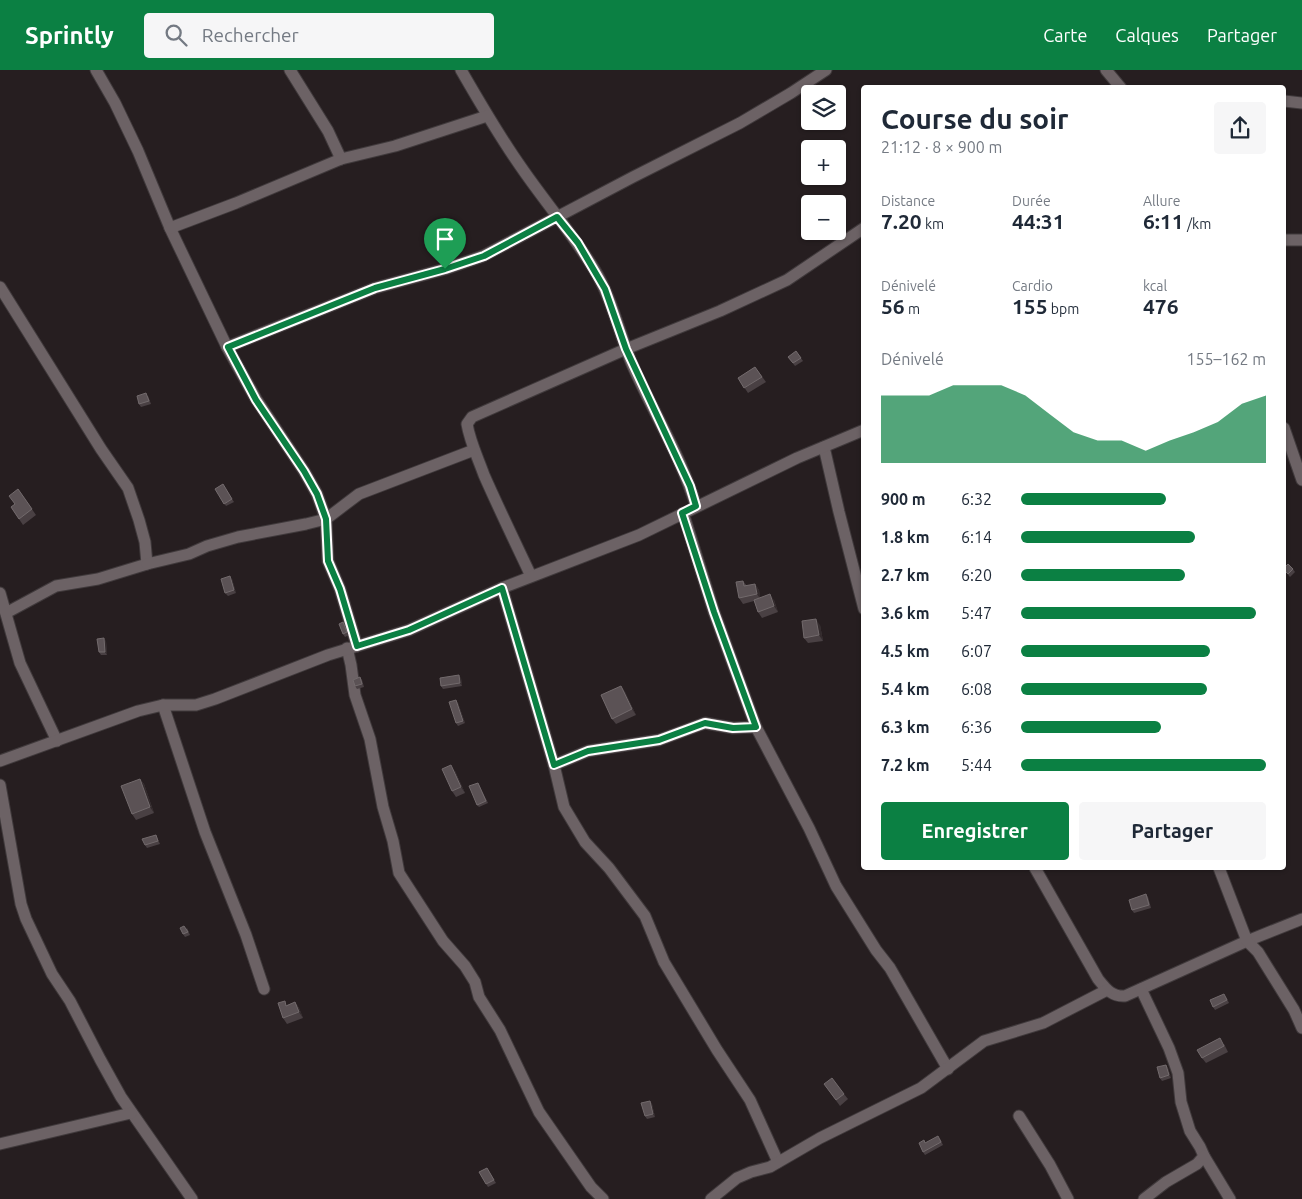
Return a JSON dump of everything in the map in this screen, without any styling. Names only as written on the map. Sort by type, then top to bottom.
[{"type":"street","points":[[96,70],[115,103],[138,151],[170,228],[228,347],[256,400],[304,471],[317,494],[326,519],[328,561],[340,589],[352,647],[351,665],[356,695],[372,748],[383,807],[399,873],[443,941],[465,966],[475,982],[479,997],[500,1030],[539,1112],[591,1187],[603,1199]]},
{"type":"street","points":[[290,70],[328,131],[341,159]]},
{"type":"street","points":[[461,70],[487,116],[521,169],[578,243],[605,289],[626,349],[680,463],[696,506]]},
{"type":"street","points":[[228,347],[375,288],[484,256],[633,176],[740,123],[826,70]]},
{"type":"street","points":[[1106,70],[1118,85]]},
{"type":"street","points":[[1286,101],[1302,103]]},
{"type":"street","points":[[170,228],[236,203],[341,159],[395,146],[487,116]]},
{"type":"street","points":[[531,576],[474,450],[467,424],[472,417],[626,349],[720,311],[787,280],[861,230]]},
{"type":"street","points":[[1286,240],[1302,240]]},
{"type":"street","points":[[0,288],[96,441],[128,488],[145,542],[147,564]]},
{"type":"street","points":[[0,761],[138,711],[163,705],[196,705],[352,647],[409,630],[531,576],[639,535],[696,506],[861,431]]},
{"type":"street","points":[[1286,434],[1302,480]]},
{"type":"street","points":[[824,447],[861,597]]},
{"type":"street","points":[[6,613],[56,586],[98,578],[189,554],[207,546],[238,537],[326,519],[358,494],[474,450]]},
{"type":"street","points":[[682,513],[714,612],[756,727],[809,828],[832,877],[876,950],[890,968],[948,1069]]},
{"type":"street","points":[[502,588],[554,765],[564,807],[585,842],[609,868],[645,916],[664,962],[717,1050],[750,1100],[778,1162]]},
{"type":"street","points":[[0,593],[20,663],[57,741]]},
{"type":"street","points":[[163,705],[205,832],[246,935],[264,989]]},
{"type":"street","points":[[554,765],[588,751],[659,740],[705,723],[733,728],[756,727]]},
{"type":"street","points":[[0,785],[20,897],[26,919],[52,974],[70,1001],[131,1113],[192,1199]]},
{"type":"street","points":[[1036,870],[1098,979],[1107,990],[1118,996],[1125,996],[1247,940],[1302,919]]},
{"type":"street","points":[[1221,870],[1247,940],[1258,952],[1294,1010],[1302,1028]]},
{"type":"street","points":[[1141,989],[1169,1048],[1178,1074],[1181,1102],[1190,1131],[1230,1199]]},
{"type":"street","points":[[711,1199],[738,1178],[770,1167],[921,1088],[984,1041],[1043,1023],[1107,990]]},
{"type":"street","points":[[0,1144],[131,1113]]},
{"type":"street","points":[[1019,1116],[1050,1165],[1068,1199]]},
{"type":"street","points":[[1144,1199],[1166,1182],[1197,1164],[1204,1156]]},
{"type":"building","points":[[796,351],[801,358],[793,363],[788,357]]},
{"type":"building","points":[[755,367],[762,377],[744,388],[738,378]]},
{"type":"building","points":[[146,393],[149,401],[139,404],[137,396]]},
{"type":"building","points":[[223,484],[232,499],[224,504],[215,489]]},
{"type":"building","points":[[18,489],[32,509],[19,519],[11,507],[15,504],[9,496]]},
{"type":"building","points":[[1288,564],[1293,569],[1288,574],[1286,572]]},
{"type":"building","points":[[230,576],[234,590],[225,593],[221,579]]},
{"type":"building","points":[[743,581],[744,586],[755,584],[757,594],[739,598],[736,582]]},
{"type":"building","points":[[770,594],[774,606],[758,612],[754,600]]},
{"type":"building","points":[[816,619],[819,635],[804,638],[802,621]]},
{"type":"building","points":[[343,622],[347,632],[343,634],[339,624]]},
{"type":"building","points":[[104,638],[105,652],[99,652],[97,639]]},
{"type":"building","points":[[459,675],[460,683],[441,686],[440,678]]},
{"type":"building","points":[[360,677],[362,684],[355,686],[353,680]]},
{"type":"building","points":[[621,686],[632,709],[612,719],[601,695]]},
{"type":"building","points":[[456,700],[463,721],[456,723],[449,702]]},
{"type":"building","points":[[451,765],[461,787],[452,791],[442,769]]},
{"type":"building","points":[[140,779],[150,807],[132,814],[121,786]]},
{"type":"building","points":[[478,783],[486,801],[477,805],[469,786]]},
{"type":"building","points":[[156,835],[158,841],[145,845],[142,839]]},
{"type":"building","points":[[1146,894],[1149,905],[1132,910],[1129,900]]},
{"type":"building","points":[[184,926],[188,932],[183,934],[180,928]]},
{"type":"building","points":[[1224,994],[1227,1000],[1213,1007],[1210,1000]]},
{"type":"building","points":[[285,1001],[286,1006],[295,1002],[299,1012],[283,1018],[278,1003]]},
{"type":"building","points":[[1220,1038],[1224,1046],[1202,1058],[1197,1050]]},
{"type":"building","points":[[1166,1065],[1169,1075],[1160,1078],[1157,1067]]},
{"type":"building","points":[[832,1078],[844,1094],[836,1100],[824,1084]]},
{"type":"building","points":[[650,1101],[653,1114],[645,1116],[641,1103]]},
{"type":"building","points":[[938,1136],[941,1142],[923,1152],[919,1143],[924,1140],[925,1143]]},
{"type":"building","points":[[487,1168],[494,1180],[486,1184],[479,1172]]},
{"type":"route","points":[[557,217],[578,243],[605,289],[626,349],[690,486],[696,506],[682,513],[714,612],[756,727],[733,728],[705,723],[659,740],[588,751],[554,765],[502,588],[409,630],[357,646],[340,589],[330,569],[326,519],[317,494],[304,471],[256,400],[228,347],[375,288],[445,269],[484,256],[557,217]]}]
